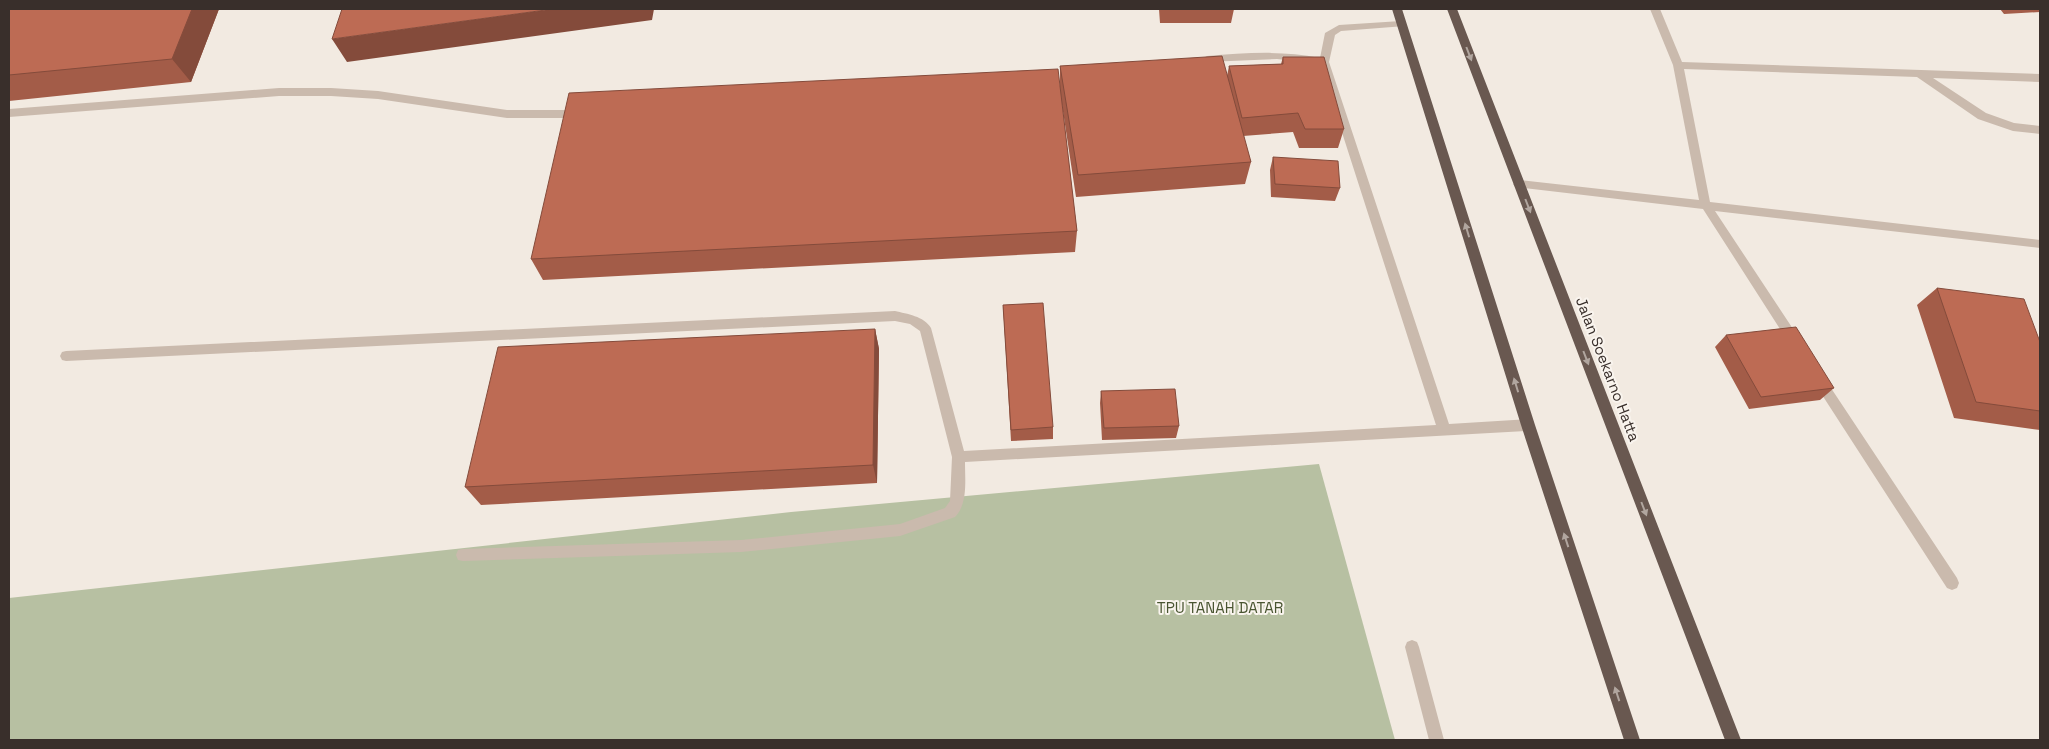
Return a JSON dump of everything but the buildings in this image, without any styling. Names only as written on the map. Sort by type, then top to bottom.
[{"type":"highway","points":[[1397,9],[1528,424],[1632,740]]},
{"type":"highway","name":"Jalan Soekarno Hatta","points":[[1452,9],[1733,740]]},
{"type":"lane","points":[[1655,9],[1678,65],[1705,204],[1802,352]]},
{"type":"lane","points":[[1401,24],[1338,28],[1333,30],[1330,33],[1324,62],[1444,430]]},
{"type":"lane","points":[[1191,61],[1270,54],[1295,55],[1324,62]]},
{"type":"lane","points":[[1678,65],[2040,78]]},
{"type":"lane","points":[[1919,74],[1982,116],[2013,127],[2040,130]]},
{"type":"lane","points":[[9,114],[278,92],[378,96],[507,114],[562,115],[592,113]]},
{"type":"lane","points":[[1519,184],[2040,244]]},
{"type":"lane","points":[[66,356],[895,316],[913,320],[925,328],[959,457],[956,501],[954,509],[946,515],[900,530],[741,546],[463,555]]},
{"type":"lane","points":[[1812,369],[1952,583]]},
{"type":"lane","points":[[959,457],[1528,424]]},
{"type":"lane","points":[[1412,647],[1437,740]]},
{"type":"green space","name":"TPU TANAH DATAR","points":[[1319,464],[1395,740],[9,740],[9,598],[791,512]]}]
